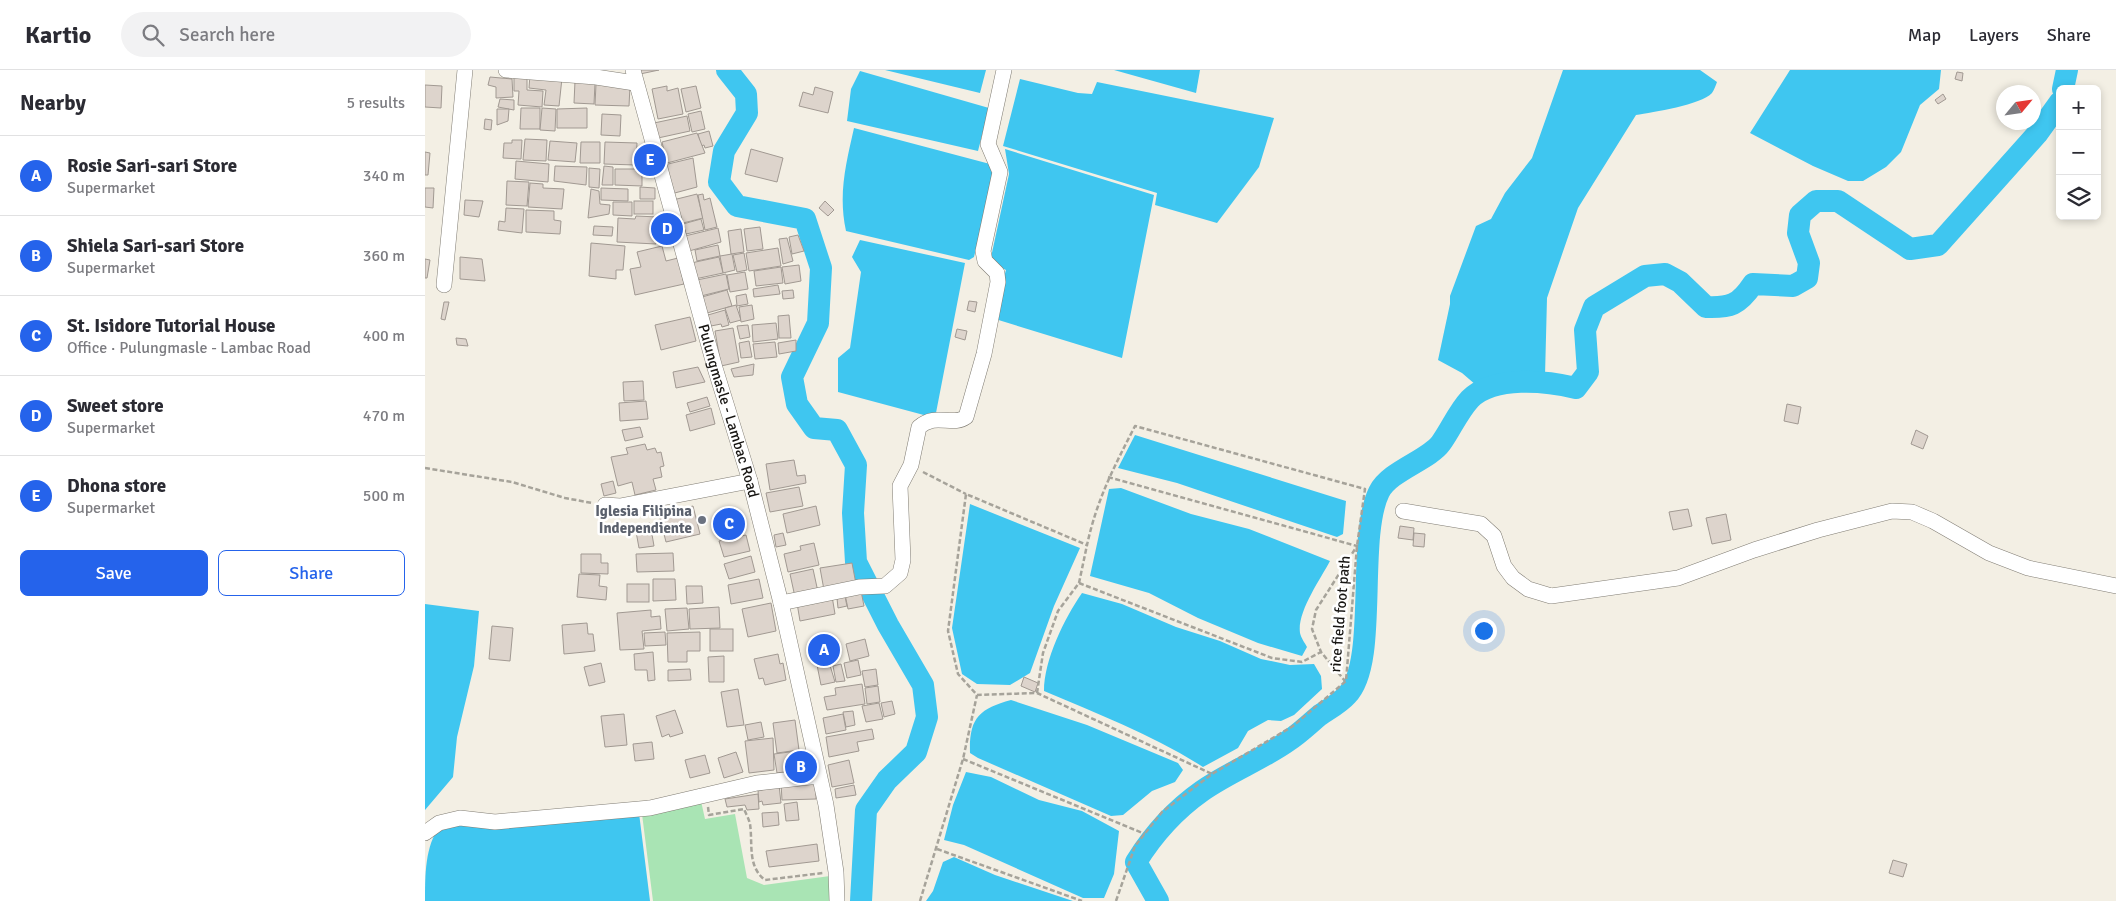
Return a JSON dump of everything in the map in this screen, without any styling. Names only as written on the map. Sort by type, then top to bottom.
[{"type":"street","points":[[444,285],[465,70]]},
{"type":"street","points":[[506,70],[597,77],[634,76]]},
{"type":"street","points":[[781,603],[859,588],[885,586],[900,573],[903,551],[900,486],[911,465],[919,427],[925,422],[935,419],[958,421],[966,417],[984,354],[998,277],[994,268],[985,261],[983,251],[1000,172],[988,144],[1004,70]]},
{"type":"street","name":"Pulungmasle - Lambac Road","points":[[634,76],[710,349],[750,481],[753,512],[781,603],[819,776],[836,872],[837,901]]},
{"type":"street","points":[[605,505],[620,506],[750,481]]},
{"type":"street","points":[[1403,511],[1481,524],[1494,536],[1504,566],[1513,578],[1528,589],[1551,596],[1678,578],[1809,533],[1892,511],[1912,512],[1933,520],[1989,553],[2028,568],[2116,586]]},
{"type":"street","points":[[425,833],[439,823],[460,818],[495,822],[590,815],[650,808],[757,783],[819,776]]},
{"type":"path","name":"rice field foot path","points":[[1108,477],[1135,426],[1365,489],[1357,546],[1346,681],[1293,726],[1212,774],[1162,812],[1135,846],[1117,901]]},
{"type":"path","points":[[911,465],[966,494],[1087,544]]},
{"type":"path","points":[[425,468],[512,482],[565,498],[605,505]]},
{"type":"path","points":[[1037,693],[1043,653],[1058,611],[1079,583],[1095,511],[1108,477],[1357,546],[1316,610],[1313,629],[1321,652],[1346,681]]},
{"type":"path","points":[[966,494],[948,631],[958,674],[977,695],[1037,693],[1212,774]]},
{"type":"path","points":[[1079,583],[1272,658],[1302,662],[1321,652]]},
{"type":"path","points":[[920,901],[963,758],[977,695]]},
{"type":"path","points":[[963,758],[1145,834]]},
{"type":"path","points":[[706,796],[709,815],[744,809],[750,822],[751,855],[757,874],[765,880],[836,872]]},
{"type":"path","points":[[937,849],[1082,901]]},
{"type":"green space","points":[[701,801],[705,819],[735,814],[747,878],[764,885],[830,876],[832,901],[653,901],[642,814]]},
{"type":"water","points":[[885,70],[986,70],[980,93]]},
{"type":"water","points":[[1114,70],[1200,70],[1196,93]]},
{"type":"water","points":[[1563,70],[1700,70],[1717,82],[1712,93],[1698,101],[1636,115],[1578,208],[1547,298],[1545,376],[1499,378],[1476,385],[1462,373],[1438,360],[1450,296],[1476,226],[1491,219],[1505,193],[1532,158]]},
{"type":"water","points":[[1790,70],[1941,70],[1939,89],[1920,105],[1901,152],[1886,167],[1863,181],[1848,181],[1813,166],[1750,133]]},
{"type":"water","points":[[860,71],[989,108],[978,151],[847,121],[851,89]]},
{"type":"water","points":[[1020,79],[1078,93],[1092,94],[1097,82],[1274,118],[1259,167],[1217,223],[1155,205],[1157,193],[1003,146]]},
{"type":"water","points":[[854,128],[990,164],[993,177],[974,257],[969,260],[846,231],[843,204],[844,179]]},
{"type":"water","points":[[1005,149],[1154,195],[1122,358],[992,318],[1006,270],[990,262],[1009,174]]},
{"type":"water","points":[[860,240],[965,263],[935,418],[838,392],[838,358],[850,348],[861,272],[852,257]]},
{"type":"water","points":[[1135,435],[1346,501],[1343,534],[1337,537],[1177,483],[1118,468]]},
{"type":"water","points":[[1121,488],[1191,514],[1249,529],[1330,561],[1310,596],[1302,616],[1300,633],[1307,647],[1302,656],[1258,643],[1198,618],[1149,593],[1090,576],[1109,489]]},
{"type":"water","points":[[970,504],[1080,548],[1054,606],[1030,673],[1010,685],[977,684],[962,674],[952,628]]},
{"type":"water","points":[[1082,593],[1122,604],[1176,627],[1220,641],[1261,659],[1290,665],[1314,664],[1321,676],[1322,689],[1294,715],[1281,721],[1268,720],[1248,731],[1238,748],[1203,767],[1145,735],[1044,691],[1047,666],[1056,640],[1068,615]]},
{"type":"water","points":[[425,604],[479,611],[474,666],[457,737],[453,777],[425,810]]},
{"type":"water","points":[[1011,700],[1087,725],[1178,763],[1183,770],[1175,782],[1152,791],[1123,815],[1111,816],[970,753],[971,731],[978,717],[991,707]]},
{"type":"water","points":[[966,772],[991,777],[1039,800],[1082,811],[1119,831],[1114,874],[1104,898],[1083,898],[964,845],[944,840],[953,805]]},
{"type":"water","points":[[639,813],[650,901],[425,901],[429,851],[431,842],[440,826]]},
{"type":"water","points":[[954,857],[995,875],[1073,901],[926,901],[933,891],[943,862]]},
{"type":"building","points":[[639,70],[659,70],[640,74]]},
{"type":"building","points":[[1957,72],[1963,73],[1962,81],[1955,79]]},
{"type":"building","points":[[530,75],[562,78],[559,106],[544,105],[546,90],[529,88]]},
{"type":"building","points":[[490,77],[512,79],[513,97],[496,98],[496,87],[488,85]]},
{"type":"building","points":[[514,78],[527,78],[527,90],[543,91],[542,107],[518,105],[519,91],[514,91]]},
{"type":"building","points":[[575,81],[595,83],[594,104],[574,103]]},
{"type":"building","points":[[596,84],[630,86],[629,106],[595,105]]},
{"type":"building","points":[[425,85],[442,86],[441,108],[425,107]]},
{"type":"building","points":[[667,86],[667,91],[678,88],[683,114],[658,119],[652,89]]},
{"type":"building","points":[[696,86],[701,108],[686,112],[681,89]]},
{"type":"building","points":[[815,87],[833,92],[828,113],[799,106],[803,92],[813,95]]},
{"type":"building","points":[[1943,94],[1946,99],[1938,104],[1935,100]]},
{"type":"building","points":[[500,99],[514,100],[514,110],[498,107]]},
{"type":"building","points":[[521,108],[540,108],[540,129],[520,129]]},
{"type":"building","points":[[542,108],[556,109],[555,131],[540,130]]},
{"type":"building","points":[[587,108],[587,128],[557,128],[557,109]]},
{"type":"building","points":[[497,109],[509,109],[508,121],[497,125]]},
{"type":"building","points":[[701,111],[705,129],[692,132],[688,114]]},
{"type":"building","points":[[602,114],[621,115],[620,136],[601,135]]},
{"type":"building","points":[[687,116],[690,131],[658,138],[654,123]]},
{"type":"building","points":[[485,119],[492,120],[491,130],[484,129]]},
{"type":"building","points":[[709,131],[713,146],[705,148],[704,145],[701,146],[698,134]]},
{"type":"building","points":[[697,133],[705,153],[667,163],[662,142]]},
{"type":"building","points":[[525,139],[547,140],[546,161],[523,160]]},
{"type":"building","points":[[512,140],[522,140],[521,159],[503,158],[504,143],[512,143]]},
{"type":"building","points":[[550,141],[577,143],[575,162],[548,160]]},
{"type":"building","points":[[581,142],[600,142],[600,163],[580,163]]},
{"type":"building","points":[[605,142],[637,143],[636,165],[604,164]]},
{"type":"building","points":[[751,149],[783,158],[777,182],[745,174]]},
{"type":"building","points":[[425,152],[430,153],[428,175],[425,175]]},
{"type":"building","points":[[693,158],[697,187],[671,194],[664,165]]},
{"type":"building","points":[[516,161],[549,164],[548,182],[515,179]]},
{"type":"building","points":[[555,166],[587,167],[586,185],[554,181]]},
{"type":"building","points":[[604,166],[613,167],[613,185],[602,185]]},
{"type":"building","points":[[589,168],[600,169],[599,188],[589,187]]},
{"type":"building","points":[[615,169],[642,169],[642,186],[615,185]]},
{"type":"building","points":[[507,181],[529,182],[527,206],[506,205]]},
{"type":"building","points":[[530,183],[543,184],[543,188],[564,189],[562,209],[528,207]]},
{"type":"building","points":[[640,187],[655,188],[655,199],[640,199]]},
{"type":"building","points":[[425,188],[434,188],[433,208],[425,207]]},
{"type":"building","points":[[601,188],[628,189],[628,201],[601,200]]},
{"type":"building","points":[[591,189],[599,191],[600,204],[610,205],[609,214],[588,218]]},
{"type":"building","points":[[697,194],[703,218],[679,224],[673,200]]},
{"type":"building","points":[[703,194],[704,200],[710,198],[717,227],[705,230],[698,195]]},
{"type":"building","points":[[465,200],[483,201],[479,217],[464,215]]},
{"type":"building","points":[[634,201],[653,201],[653,214],[634,214]]},
{"type":"building","points":[[825,201],[834,210],[828,216],[819,208]]},
{"type":"building","points":[[613,202],[632,202],[632,216],[613,215]]},
{"type":"building","points":[[506,208],[524,209],[522,233],[498,230],[499,221],[505,222]]},
{"type":"building","points":[[526,210],[554,211],[554,220],[561,221],[560,234],[526,232]]},
{"type":"building","points":[[636,216],[658,217],[656,244],[617,242],[618,218],[635,219]]},
{"type":"building","points":[[701,219],[704,230],[686,234],[683,224]]},
{"type":"building","points":[[594,226],[613,227],[612,236],[593,235]]},
{"type":"building","points":[[760,227],[763,249],[747,251],[744,229]]},
{"type":"building","points":[[718,228],[721,242],[689,251],[685,236]]},
{"type":"building","points":[[741,229],[744,252],[731,254],[728,231]]},
{"type":"building","points":[[798,235],[804,251],[792,254],[789,237]]},
{"type":"building","points":[[787,238],[793,261],[783,264],[779,239]]},
{"type":"building","points":[[591,243],[625,246],[623,270],[616,270],[616,279],[589,276]]},
{"type":"building","points":[[718,245],[720,256],[697,261],[695,250]]},
{"type":"building","points":[[662,246],[666,261],[678,258],[684,284],[635,295],[630,269],[641,267],[637,252]]},
{"type":"building","points":[[778,248],[781,266],[749,271],[746,253]]},
{"type":"building","points":[[744,253],[747,270],[737,272],[733,255]]},
{"type":"building","points":[[732,254],[735,270],[723,273],[720,256]]},
{"type":"building","points":[[460,257],[482,259],[485,281],[460,279]]},
{"type":"building","points":[[719,257],[723,273],[695,279],[691,263]]},
{"type":"building","points":[[425,259],[430,260],[427,278],[425,278]]},
{"type":"building","points":[[799,265],[801,281],[785,284],[782,267]]},
{"type":"building","points":[[781,267],[783,283],[756,286],[754,271]]},
{"type":"building","points":[[745,272],[748,289],[730,292],[727,275]]},
{"type":"building","points":[[726,274],[729,289],[701,296],[697,280]]},
{"type":"building","points":[[778,285],[780,294],[754,297],[753,289]]},
{"type":"building","points":[[727,290],[732,306],[707,313],[702,297]]},
{"type":"building","points":[[793,290],[794,298],[783,299],[782,291]]},
{"type":"building","points":[[746,294],[748,304],[737,306],[736,296]]},
{"type":"building","points":[[969,301],[977,302],[975,312],[967,310]]},
{"type":"building","points":[[444,302],[449,302],[445,320],[441,319]]},
{"type":"building","points":[[736,305],[741,320],[730,323],[725,308]]},
{"type":"building","points":[[752,305],[754,319],[741,322],[739,307]]},
{"type":"building","points":[[725,310],[729,325],[722,327],[721,324],[711,326],[708,315]]},
{"type":"building","points":[[789,315],[791,338],[779,338],[778,316]]},
{"type":"building","points":[[690,317],[696,341],[661,350],[655,325]]},
{"type":"building","points":[[776,323],[778,339],[753,342],[752,325]]},
{"type":"building","points":[[748,325],[750,337],[740,339],[737,326]]},
{"type":"building","points":[[733,328],[739,362],[721,366],[715,331]]},
{"type":"building","points":[[957,329],[967,331],[965,340],[955,337]]},
{"type":"building","points":[[456,338],[466,339],[468,346],[457,345]]},
{"type":"building","points":[[796,340],[796,351],[779,354],[778,343]]},
{"type":"building","points":[[749,341],[752,357],[741,358],[739,343]]},
{"type":"building","points":[[775,342],[777,357],[755,359],[753,344]]},
{"type":"building","points":[[754,364],[753,375],[734,377],[731,369]]},
{"type":"building","points":[[698,367],[705,382],[676,388],[673,372]]},
{"type":"building","points":[[643,381],[644,400],[624,401],[623,382]]},
{"type":"building","points":[[707,397],[710,406],[690,412],[687,403]]},
{"type":"building","points":[[646,401],[648,419],[620,421],[619,403]]},
{"type":"building","points":[[1787,404],[1801,407],[1798,424],[1784,421]]},
{"type":"building","points":[[711,408],[715,424],[690,431],[686,415]]},
{"type":"building","points":[[640,427],[643,437],[625,441],[622,430]]},
{"type":"building","points":[[1916,430],[1928,436],[1923,449],[1911,444]]},
{"type":"building","points":[[645,444],[647,450],[655,448],[657,453],[661,452],[664,466],[660,467],[662,477],[653,479],[656,490],[635,495],[632,482],[618,486],[611,457],[628,454],[626,448]]},
{"type":"building","points":[[794,460],[797,476],[805,475],[806,483],[770,490],[766,464]]},
{"type":"building","points":[[613,481],[616,493],[604,496],[601,484]]},
{"type":"building","points":[[799,487],[803,506],[770,512],[766,493]]},
{"type":"building","points":[[693,506],[700,534],[666,542],[659,514]]},
{"type":"building","points":[[816,506],[820,525],[787,533],[783,514]]},
{"type":"building","points":[[1688,509],[1692,526],[1673,530],[1669,512]]},
{"type":"building","points":[[1726,514],[1731,540],[1712,544],[1706,518]]},
{"type":"building","points":[[650,523],[654,546],[639,548],[635,526]]},
{"type":"building","points":[[1400,526],[1414,528],[1413,540],[1398,538]]},
{"type":"building","points":[[783,533],[786,545],[776,547],[774,535]]},
{"type":"building","points":[[1414,533],[1425,534],[1424,547],[1413,546]]},
{"type":"building","points":[[746,535],[750,551],[724,557],[719,541]]},
{"type":"building","points":[[814,543],[819,565],[788,572],[784,554],[801,550],[800,546]]},
{"type":"building","points":[[673,553],[674,571],[637,572],[636,554]]},
{"type":"building","points":[[581,554],[601,554],[601,563],[608,563],[608,574],[581,573]]},
{"type":"building","points":[[751,556],[755,572],[729,579],[724,564]]},
{"type":"building","points":[[852,563],[856,584],[824,590],[820,568]]},
{"type":"building","points":[[813,569],[818,592],[795,597],[790,574]]},
{"type":"building","points":[[579,574],[600,575],[599,586],[607,587],[606,600],[577,597]]},
{"type":"building","points":[[653,579],[675,579],[676,600],[653,601]]},
{"type":"building","points":[[759,579],[763,598],[731,604],[728,585]]},
{"type":"building","points":[[627,584],[649,584],[649,602],[627,602]]},
{"type":"building","points":[[686,586],[702,586],[703,603],[687,604]]},
{"type":"building","points":[[861,591],[864,606],[848,609],[845,594]]},
{"type":"building","points":[[832,596],[835,614],[800,621],[797,603]]},
{"type":"building","points":[[845,597],[847,606],[838,608],[837,598]]},
{"type":"building","points":[[771,603],[776,631],[748,637],[742,609]]},
{"type":"building","points":[[719,607],[720,628],[690,629],[689,609]]},
{"type":"building","points":[[687,608],[689,629],[667,631],[665,609]]},
{"type":"building","points":[[651,610],[651,617],[660,616],[661,629],[642,631],[644,649],[620,650],[617,613]]},
{"type":"building","points":[[587,623],[588,634],[593,634],[595,651],[564,654],[562,625]]},
{"type":"building","points":[[492,626],[513,628],[510,661],[489,659]]},
{"type":"building","points":[[710,629],[733,629],[733,651],[710,651]]},
{"type":"building","points":[[665,632],[666,645],[645,646],[644,633]]},
{"type":"building","points":[[700,632],[700,651],[687,651],[687,662],[668,662],[667,633]]},
{"type":"building","points":[[865,639],[869,656],[850,661],[846,644]]},
{"type":"building","points":[[653,652],[655,680],[648,681],[647,670],[635,670],[634,654]]},
{"type":"building","points":[[778,654],[780,664],[783,663],[786,680],[765,685],[763,678],[759,679],[754,659]]},
{"type":"building","points":[[724,656],[724,682],[709,682],[708,657]]},
{"type":"building","points":[[858,660],[861,675],[847,678],[844,663]]},
{"type":"building","points":[[829,662],[835,682],[821,685],[817,665]]},
{"type":"building","points":[[601,663],[605,682],[589,686],[584,667]]},
{"type":"building","points":[[841,664],[845,681],[836,682],[833,666]]},
{"type":"building","points":[[690,669],[691,680],[668,681],[668,670]]},
{"type":"building","points":[[876,669],[878,685],[865,687],[862,671]]},
{"type":"building","points":[[1024,677],[1038,683],[1035,692],[1021,686]]},
{"type":"building","points":[[862,684],[865,704],[827,710],[824,697],[836,695],[835,688]]},
{"type":"building","points":[[878,686],[880,702],[867,704],[865,688]]},
{"type":"building","points":[[738,689],[744,725],[727,727],[721,692]]},
{"type":"building","points":[[892,701],[895,714],[884,717],[881,703]]},
{"type":"building","points":[[879,703],[883,719],[866,722],[862,706]]},
{"type":"building","points":[[675,710],[683,733],[670,737],[669,734],[662,737],[656,716]]},
{"type":"building","points":[[853,711],[855,725],[846,727],[843,712]]},
{"type":"building","points":[[624,714],[627,745],[605,747],[601,716]]},
{"type":"building","points":[[843,714],[846,730],[826,734],[823,718]]},
{"type":"building","points":[[795,720],[799,750],[777,753],[773,723]]},
{"type":"building","points":[[761,722],[764,737],[748,740],[745,725]]},
{"type":"building","points":[[872,729],[874,739],[857,742],[859,751],[829,757],[826,737]]},
{"type":"building","points":[[773,738],[774,770],[749,773],[745,741]]},
{"type":"building","points":[[652,742],[654,759],[635,761],[633,744]]},
{"type":"building","points":[[805,750],[807,769],[777,773],[774,754]]},
{"type":"building","points":[[736,752],[743,772],[724,778],[718,758]]},
{"type":"building","points":[[705,755],[710,773],[690,778],[685,760]]},
{"type":"building","points":[[849,760],[854,783],[832,787],[828,765]]},
{"type":"building","points":[[816,782],[816,799],[782,800],[781,783]]},
{"type":"building","points":[[779,785],[781,803],[763,805],[762,801],[759,802],[758,791]]},
{"type":"building","points":[[854,785],[856,795],[836,798],[835,789]]},
{"type":"building","points":[[758,794],[759,809],[747,810],[745,805],[727,807],[725,799]]},
{"type":"building","points":[[797,802],[799,820],[786,821],[784,804]]},
{"type":"building","points":[[778,812],[779,825],[763,827],[762,813]]},
{"type":"building","points":[[817,844],[819,861],[769,867],[766,851]]},
{"type":"building","points":[[1893,860],[1907,864],[1903,877],[1889,873]]},
{"type":"waterway","points":[[727,70],[746,94],[747,113],[724,151],[719,182],[737,206],[805,219],[821,268],[818,323],[792,377],[797,404],[814,428],[837,430],[856,465],[853,513],[856,562],[888,625],[923,685],[927,717],[916,752],[887,780],[866,810],[861,901]]},
{"type":"waterway","points":[[2064,85],[2067,70]]},
{"type":"waterway","points":[[1158,901],[1136,862],[1150,841],[1166,823],[1202,791],[1267,754],[1300,732],[1347,695],[1357,679],[1365,629],[1367,568],[1372,513],[1379,492],[1391,478],[1428,455],[1441,443],[1470,399],[1480,391],[1506,383],[1536,382],[1576,388],[1588,372],[1585,330],[1594,307],[1645,276],[1665,274],[1680,282],[1706,307],[1721,307],[1733,304],[1743,297],[1753,284],[1793,286],[1807,278],[1809,263],[1798,233],[1800,215],[1816,201],[1838,201],[1910,249],[1938,245],[2037,134],[2056,108]]},
{"type":"place","name":"Dhona store","points":[[650,160]]},
{"type":"place","name":"Sweet store","points":[[667,229]]},
{"type":"place","name":"Iglesia Filipina Independiente","points":[[702,520]]},
{"type":"place","name":"St. Isidore Tutorial House","points":[[729,524]]},
{"type":"place","name":"Rosie Sari-sari Store","points":[[824,650]]},
{"type":"place","name":"Shiela Sari-sari Store","points":[[801,767]]}]
